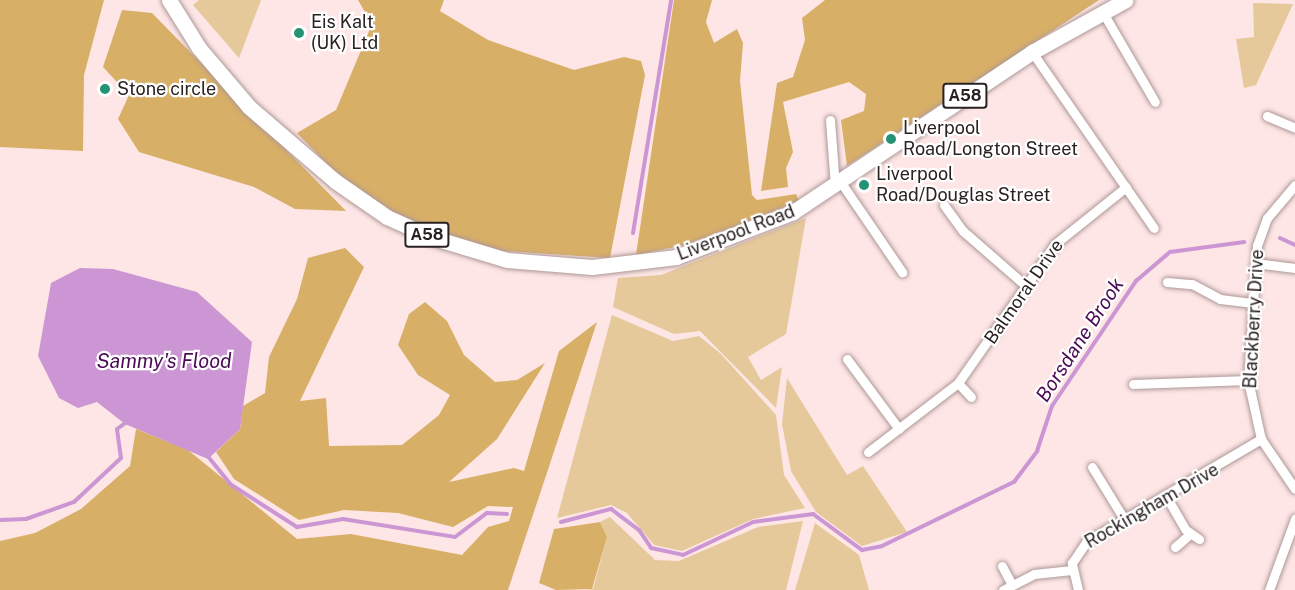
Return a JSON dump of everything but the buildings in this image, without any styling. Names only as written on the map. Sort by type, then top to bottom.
[{"type":"main road","name":"Liverpool Road","points":[[170,0],[232,90],[311,162],[387,217],[480,253],[561,266],[656,261],[770,223],[838,186],[1032,52],[1102,10],[1126,0]]},
{"type":"street","points":[[1102,10],[1155,102]]},
{"type":"street","points":[[1032,52],[1154,228]]},
{"type":"street","points":[[1267,116],[1295,128]]},
{"type":"street","points":[[830,120],[838,186],[902,272]]},
{"type":"street","name":"Blackberry Drive","points":[[1295,185],[1267,218],[1255,263],[1248,380],[1261,439],[1295,489]]},
{"type":"street","name":"Balmoral Drive","points":[[868,453],[958,383],[1025,285],[1066,233],[1126,187]]},
{"type":"street","points":[[944,205],[963,231],[1025,285]]},
{"type":"street","points":[[1255,263],[1295,268]]},
{"type":"street","points":[[1167,282],[1192,284],[1220,298],[1254,303]]},
{"type":"street","points":[[847,359],[899,429]]},
{"type":"street","points":[[1133,384],[1248,380]]},
{"type":"street","points":[[958,383],[971,397]]},
{"type":"street","name":"Rockingham Drive","points":[[1078,590],[1072,570],[1081,546],[1261,439]]},
{"type":"street","points":[[1092,467],[1124,519]]},
{"type":"street","points":[[1166,496],[1190,534],[1199,539]]},
{"type":"street","points":[[1270,590],[1295,519]]},
{"type":"street","points":[[1175,547],[1190,534]]},
{"type":"street","points":[[1002,566],[1012,585]]},
{"type":"street","points":[[1003,590],[1039,572],[1072,570]]},
{"type":"shaded area","points":[[0,0],[104,0],[84,75],[83,151],[0,147]]},
{"type":"shaded area","points":[[199,0],[261,0],[239,58],[193,5]]},
{"type":"shaded area","points":[[358,0],[444,0],[440,11],[488,40],[574,70],[624,57],[641,61],[645,75],[610,258],[473,249],[397,216],[334,171],[297,133],[336,110],[372,24]]},
{"type":"shaded area","points":[[674,0],[712,0],[706,22],[714,43],[737,29],[743,43],[740,81],[752,195],[757,200],[796,194],[799,201],[689,244],[636,255]]},
{"type":"shaded area","points":[[825,0],[1099,0],[847,166],[841,120],[864,111],[866,94],[849,82],[783,102],[793,152],[786,168],[788,187],[761,191],[777,83],[793,77],[805,40],[802,18]]},
{"type":"shaded area","points":[[1253,3],[1293,4],[1256,85],[1244,88],[1236,39],[1254,37]]},
{"type":"shaded area","points":[[122,10],[152,13],[346,211],[295,209],[254,187],[139,152],[118,119],[129,95],[103,67]]},
{"type":"shaded area","points":[[806,218],[786,334],[748,357],[761,380],[782,367],[776,408],[700,331],[674,334],[613,307],[618,278],[661,275]]},
{"type":"shaded area","points":[[345,248],[364,267],[300,401],[326,398],[329,446],[402,445],[439,415],[450,395],[418,375],[398,345],[409,314],[425,302],[447,321],[464,355],[495,382],[517,380],[545,363],[497,439],[449,482],[514,468],[524,471],[559,351],[597,322],[508,590],[0,590],[0,541],[35,533],[81,509],[130,466],[136,429],[188,450],[297,539],[351,534],[462,555],[488,527],[509,521],[513,507],[488,506],[453,527],[398,513],[344,510],[299,520],[234,479],[216,452],[240,429],[243,406],[265,393],[269,357],[297,299],[308,258]]},
{"type":"shaded area","points":[[612,315],[673,341],[699,336],[721,354],[776,415],[784,475],[805,508],[753,519],[682,551],[654,545],[627,513],[611,505],[557,518]]},
{"type":"shaded area","points":[[787,378],[847,475],[863,466],[907,532],[862,546],[816,512],[791,471],[782,424]]},
{"type":"shaded area","points":[[610,517],[655,560],[679,561],[758,527],[803,521],[786,590],[585,590],[593,589],[607,537],[600,522]]},
{"type":"shaded area","points":[[600,522],[607,537],[592,589],[556,590],[539,583],[554,529]]},
{"type":"shaded area","points":[[815,523],[859,555],[869,590],[795,590]]},
{"type":"water","name":"Sammy's Flood","points":[[80,268],[113,269],[197,292],[252,342],[240,429],[208,459],[125,424],[97,402],[78,408],[59,398],[38,356],[51,283]]},
{"type":"waterway","points":[[633,233],[671,0]]},
{"type":"waterway","points":[[1280,238],[1295,245]]},
{"type":"waterway","name":"Borsdane Brook","points":[[561,522],[611,509],[639,530],[651,548],[683,555],[753,522],[813,514],[862,550],[882,546],[1014,482],[1037,451],[1052,406],[1136,281],[1170,252],[1244,242]]},
{"type":"waterway","name":"Borsdane Brook","points":[[0,520],[26,519],[74,502],[121,458],[117,429],[128,421]]},
{"type":"waterway","name":"Borsdane Brook","points":[[206,454],[230,484],[297,527],[343,519],[455,537],[487,513],[507,514]]},
{"type":"place","name":"Eis Kalt (UK) Ltd","points":[[299,33]]},
{"type":"place","name":"Stone circle","points":[[105,89]]},
{"type":"place","name":"Liverpool Road/Longton Street","points":[[891,139]]},
{"type":"place","name":"Liverpool Road/Douglas Street","points":[[864,185]]}]
